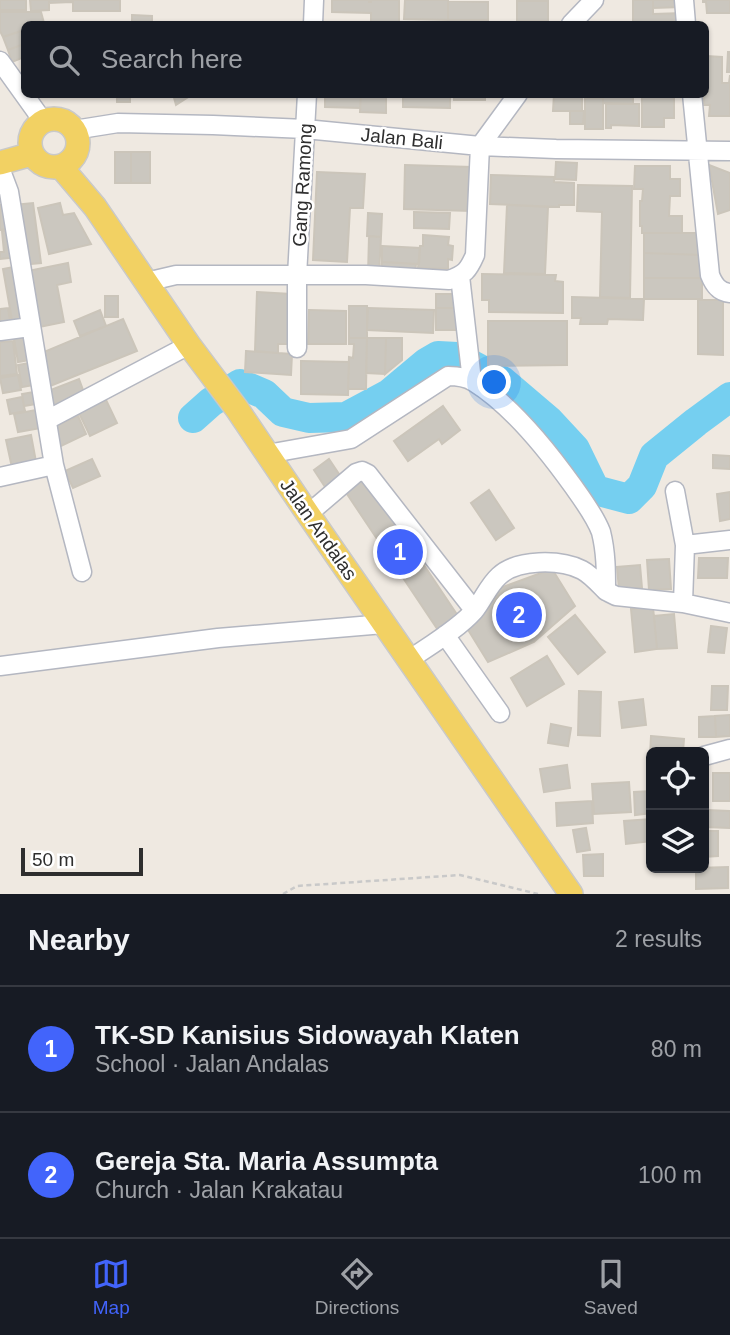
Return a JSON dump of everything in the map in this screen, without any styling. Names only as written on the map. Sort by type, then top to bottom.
[{"type":"main road","points":[[0,165],[32,154],[32,132],[43,121],[50,119],[64,121],[74,130],[78,144],[74,158],[61,167]]},
{"type":"main road","name":"Jalan Andalas","points":[[32,154],[44,166],[61,167],[95,207],[571,894]]},
{"type":"street","points":[[313,21],[314,0]]},
{"type":"street","points":[[572,21],[574,0]]},
{"type":"street","points":[[574,21],[594,0]]},
{"type":"street","points":[[684,0],[686,21]]},
{"type":"street","points":[[0,61],[21,90]]},
{"type":"street","points":[[27,98],[43,121]]},
{"type":"street","name":"Gang Ramong","points":[[296,348],[297,276],[307,98]]},
{"type":"street","points":[[146,282],[176,275],[366,275],[449,280],[460,276],[468,269],[475,255],[480,146],[515,98]]},
{"type":"street","points":[[692,98],[710,275],[714,285],[724,293],[730,293]]},
{"type":"street","name":"Jalan Bali","points":[[74,130],[118,123],[305,129],[480,146],[730,152]]},
{"type":"street","points":[[0,165],[9,192],[54,465],[82,572]]},
{"type":"street","points":[[460,276],[472,378]]},
{"type":"street","points":[[0,331],[30,327]]},
{"type":"street","points":[[47,420],[189,345]]},
{"type":"street","points":[[267,454],[351,439],[448,376],[472,378],[498,400],[546,449],[584,502],[600,530],[606,559],[606,591]]},
{"type":"street","points":[[0,477],[54,465]]},
{"type":"street","points":[[309,514],[355,473],[362,471],[368,474],[474,610]]},
{"type":"street","points":[[675,491],[685,545],[683,603]]},
{"type":"street","points":[[685,545],[730,540]]},
{"type":"street","points":[[409,660],[445,635],[474,610],[501,573],[514,566],[530,563],[550,561],[582,570],[606,591],[616,596],[683,603],[730,613]]},
{"type":"street","points":[[0,666],[218,638],[384,624]]},
{"type":"street","points":[[445,635],[500,713]]},
{"type":"street","points":[[709,755],[730,749]]},
{"type":"path","points":[[283,894],[297,886],[460,875],[538,894]]},
{"type":"building","points":[[0,0],[26,0],[26,10],[0,10]]},
{"type":"building","points":[[30,0],[49,0],[49,10],[31,11]]},
{"type":"building","points":[[49,0],[71,0],[71,2],[49,3]]},
{"type":"building","points":[[73,0],[120,0],[120,11],[73,11]]},
{"type":"building","points":[[332,0],[399,0],[399,21],[371,21],[371,13],[332,12]]},
{"type":"building","points":[[405,0],[448,0],[448,20],[404,19]]},
{"type":"building","points":[[633,0],[653,0],[653,14],[683,13],[683,21],[633,21]]},
{"type":"building","points":[[653,0],[682,0],[682,7],[653,8]]},
{"type":"building","points":[[703,0],[730,0],[730,13],[707,13],[706,2]]},
{"type":"building","points":[[448,1],[488,2],[488,20],[448,20]]},
{"type":"building","points":[[517,1],[548,1],[548,21],[517,21]]},
{"type":"building","points":[[0,12],[41,12],[43,21],[21,21],[21,31],[3,37],[0,31]]},
{"type":"building","points":[[132,15],[152,16],[152,21],[132,21]]},
{"type":"building","points":[[21,31],[21,45],[8,50],[3,37]]},
{"type":"building","points":[[21,45],[21,58],[12,62],[8,50]]},
{"type":"building","points":[[730,52],[730,72],[727,72]]},
{"type":"building","points":[[709,56],[722,57],[722,83],[729,83],[730,75],[730,116],[709,116],[710,105],[704,105],[704,98],[709,98]]},
{"type":"building","points":[[117,98],[130,98],[130,102],[117,102]]},
{"type":"building","points":[[174,98],[187,98],[176,105]]},
{"type":"building","points":[[325,98],[361,98],[360,108],[325,107]]},
{"type":"building","points":[[361,98],[386,98],[386,113],[360,112]]},
{"type":"building","points":[[403,98],[450,98],[450,108],[403,107]]},
{"type":"building","points":[[454,98],[485,98],[485,100]]},
{"type":"building","points":[[554,98],[582,98],[582,111],[553,111]]},
{"type":"building","points":[[585,98],[603,98],[603,129],[585,129]]},
{"type":"building","points":[[603,98],[633,98],[633,104],[603,103]]},
{"type":"building","points":[[642,98],[674,98],[674,118],[664,118],[664,127],[642,127]]},
{"type":"building","points":[[606,104],[639,104],[639,126],[611,125],[611,128],[606,128]]},
{"type":"building","points":[[570,111],[584,111],[583,124],[570,124]]},
{"type":"building","points":[[115,152],[131,152],[131,183],[115,183]]},
{"type":"building","points":[[131,152],[150,152],[150,183],[131,183]]},
{"type":"building","points":[[556,162],[577,163],[576,180],[555,179]]},
{"type":"building","points":[[405,165],[472,167],[471,211],[404,209]]},
{"type":"building","points":[[709,165],[730,173],[730,210],[718,214]]},
{"type":"building","points":[[635,166],[670,166],[670,179],[680,179],[680,196],[670,196],[669,216],[682,216],[682,233],[642,233],[640,201],[643,189],[634,189]]},
{"type":"building","points":[[317,172],[365,174],[363,208],[350,208],[347,262],[313,260]]},
{"type":"building","points":[[491,175],[554,177],[554,182],[574,183],[574,205],[559,207],[490,204]]},
{"type":"building","points":[[578,185],[632,186],[630,298],[600,297],[602,212],[577,211]]},
{"type":"building","points":[[33,203],[41,263],[20,265],[14,205]]},
{"type":"building","points":[[60,203],[63,215],[74,213],[91,244],[49,254],[38,208]]},
{"type":"building","points":[[9,204],[13,228],[0,230],[0,205]]},
{"type":"building","points":[[507,205],[548,207],[545,274],[504,273]]},
{"type":"building","points":[[414,212],[450,213],[449,229],[414,228]]},
{"type":"building","points":[[368,213],[382,214],[381,237],[367,236]]},
{"type":"building","points":[[14,229],[17,257],[0,259],[0,252],[4,252],[2,231]]},
{"type":"building","points":[[644,233],[703,233],[703,255],[644,253]]},
{"type":"building","points":[[423,235],[449,237],[448,245],[453,246],[452,260],[448,259],[448,269],[418,268]]},
{"type":"building","points":[[369,236],[381,237],[379,275],[368,275]]},
{"type":"building","points":[[382,246],[420,248],[419,264],[382,262]]},
{"type":"building","points":[[644,253],[703,255],[702,278],[644,278]]},
{"type":"building","points":[[382,262],[416,264],[415,277],[381,275]]},
{"type":"building","points":[[68,263],[71,282],[57,285],[64,322],[34,328],[23,272]]},
{"type":"building","points":[[19,266],[29,324],[13,326],[3,269]]},
{"type":"building","points":[[482,274],[556,275],[555,281],[563,282],[563,313],[489,312],[489,300],[482,300]]},
{"type":"building","points":[[644,278],[702,278],[702,299],[644,299]]},
{"type":"building","points":[[257,292],[291,294],[289,344],[278,344],[278,353],[255,351]]},
{"type":"building","points":[[436,294],[462,294],[462,308],[436,308]]},
{"type":"building","points":[[105,296],[118,296],[118,317],[105,317]]},
{"type":"building","points":[[572,297],[644,299],[643,320],[608,319],[607,324],[580,324],[581,318],[572,318]]},
{"type":"building","points":[[698,300],[723,300],[723,355],[698,354]]},
{"type":"building","points":[[349,306],[367,306],[367,338],[349,338]]},
{"type":"building","points":[[8,308],[11,327],[0,329],[0,309]]},
{"type":"building","points":[[368,308],[434,310],[433,333],[367,330]]},
{"type":"building","points":[[436,308],[462,308],[462,330],[436,330]]},
{"type":"building","points":[[100,310],[106,326],[80,336],[74,321]]},
{"type":"building","points":[[309,310],[346,311],[346,344],[308,344]]},
{"type":"building","points":[[123,319],[137,351],[45,388],[39,354]]},
{"type":"building","points":[[488,321],[567,321],[567,365],[488,366]]},
{"type":"building","points":[[30,331],[35,359],[18,362],[13,333]]},
{"type":"building","points":[[349,338],[367,338],[366,389],[348,389],[349,357],[353,358],[354,344],[349,344]]},
{"type":"building","points":[[367,338],[386,338],[385,374],[366,373]]},
{"type":"building","points":[[386,338],[402,338],[402,360],[385,374]]},
{"type":"building","points":[[13,341],[17,374],[0,376],[0,342]]},
{"type":"building","points":[[246,351],[292,354],[291,375],[245,372]]},
{"type":"building","points":[[301,361],[349,362],[348,395],[301,394]]},
{"type":"building","points":[[35,362],[39,384],[22,387],[18,365]]},
{"type":"building","points":[[18,375],[21,390],[3,393],[0,378]]},
{"type":"building","points":[[79,379],[86,398],[57,413],[48,391]]},
{"type":"building","points":[[40,391],[42,403],[24,406],[22,394]]},
{"type":"building","points":[[22,397],[25,411],[10,414],[7,400]]},
{"type":"building","points":[[106,400],[117,423],[90,436],[79,413]]},
{"type":"building","points":[[443,406],[460,430],[442,444],[439,439],[408,461],[394,441]]},
{"type":"building","points":[[42,409],[41,428],[18,432],[14,414]]},
{"type":"building","points":[[78,416],[86,434],[59,447],[50,428]]},
{"type":"building","points":[[31,435],[37,467],[13,472],[6,440]]},
{"type":"building","points":[[713,455],[730,456],[730,469],[713,468]]},
{"type":"building","points":[[92,459],[100,476],[73,488],[65,471]]},
{"type":"building","points":[[329,459],[341,477],[325,487],[314,470]]},
{"type":"building","points":[[365,477],[460,619],[440,633],[345,491]]},
{"type":"building","points":[[489,490],[514,528],[496,540],[471,503]]},
{"type":"building","points":[[730,492],[730,519],[720,521],[717,494]]},
{"type":"building","points":[[699,558],[728,558],[727,578],[698,578]]},
{"type":"building","points":[[669,559],[671,589],[649,590],[647,560]]},
{"type":"building","points":[[640,565],[642,588],[619,590],[617,567]]},
{"type":"building","points":[[552,569],[575,606],[534,642],[488,662],[465,625],[500,588]]},
{"type":"building","points":[[653,607],[657,649],[635,652],[631,609]]},
{"type":"building","points":[[674,614],[677,648],[657,649],[654,616]]},
{"type":"building","points":[[575,615],[605,652],[578,674],[548,637]]},
{"type":"building","points":[[711,626],[727,628],[724,653],[708,652]]},
{"type":"building","points":[[547,656],[564,684],[527,706],[511,678]]},
{"type":"building","points":[[712,686],[728,686],[727,710],[711,710]]},
{"type":"building","points":[[579,691],[601,692],[600,736],[578,735]]},
{"type":"building","points":[[643,699],[646,725],[622,728],[619,702]]},
{"type":"building","points":[[730,715],[730,736],[716,737],[715,716]]},
{"type":"building","points":[[715,716],[716,737],[699,737],[699,717]]},
{"type":"building","points":[[551,724],[571,728],[568,746],[548,743]]},
{"type":"building","points":[[651,736],[684,739],[683,747],[650,747]]},
{"type":"building","points":[[567,765],[570,788],[544,792],[540,769]]},
{"type":"building","points":[[713,773],[730,773],[730,801],[713,801]]},
{"type":"building","points":[[629,782],[631,812],[594,814],[592,784]]},
{"type":"building","points":[[646,791],[646,814],[635,815],[634,792]]},
{"type":"building","points":[[592,801],[593,823],[557,826],[556,803]]},
{"type":"building","points":[[709,810],[730,811],[730,828],[709,827]]},
{"type":"building","points":[[646,819],[646,842],[626,844],[624,821]]},
{"type":"building","points":[[586,828],[590,850],[577,852],[573,830]]},
{"type":"building","points":[[709,831],[718,831],[718,856],[709,857]]},
{"type":"building","points":[[603,854],[603,876],[584,876],[583,855]]},
{"type":"building","points":[[728,867],[728,888],[696,889],[696,873],[709,873],[709,868]]},
{"type":"waterway","points":[[193,418],[211,402],[240,384],[264,394],[283,412],[309,418],[346,417],[389,394],[438,356],[457,357],[502,381],[549,421],[575,449],[595,490],[629,499],[642,486],[654,456],[730,397]]},
{"type":"place","name":"TK-SD Kanisius Sidowayah Klaten","points":[[400,552]]},
{"type":"place","name":"Gereja Sta. Maria Assumpta","points":[[519,615]]}]
